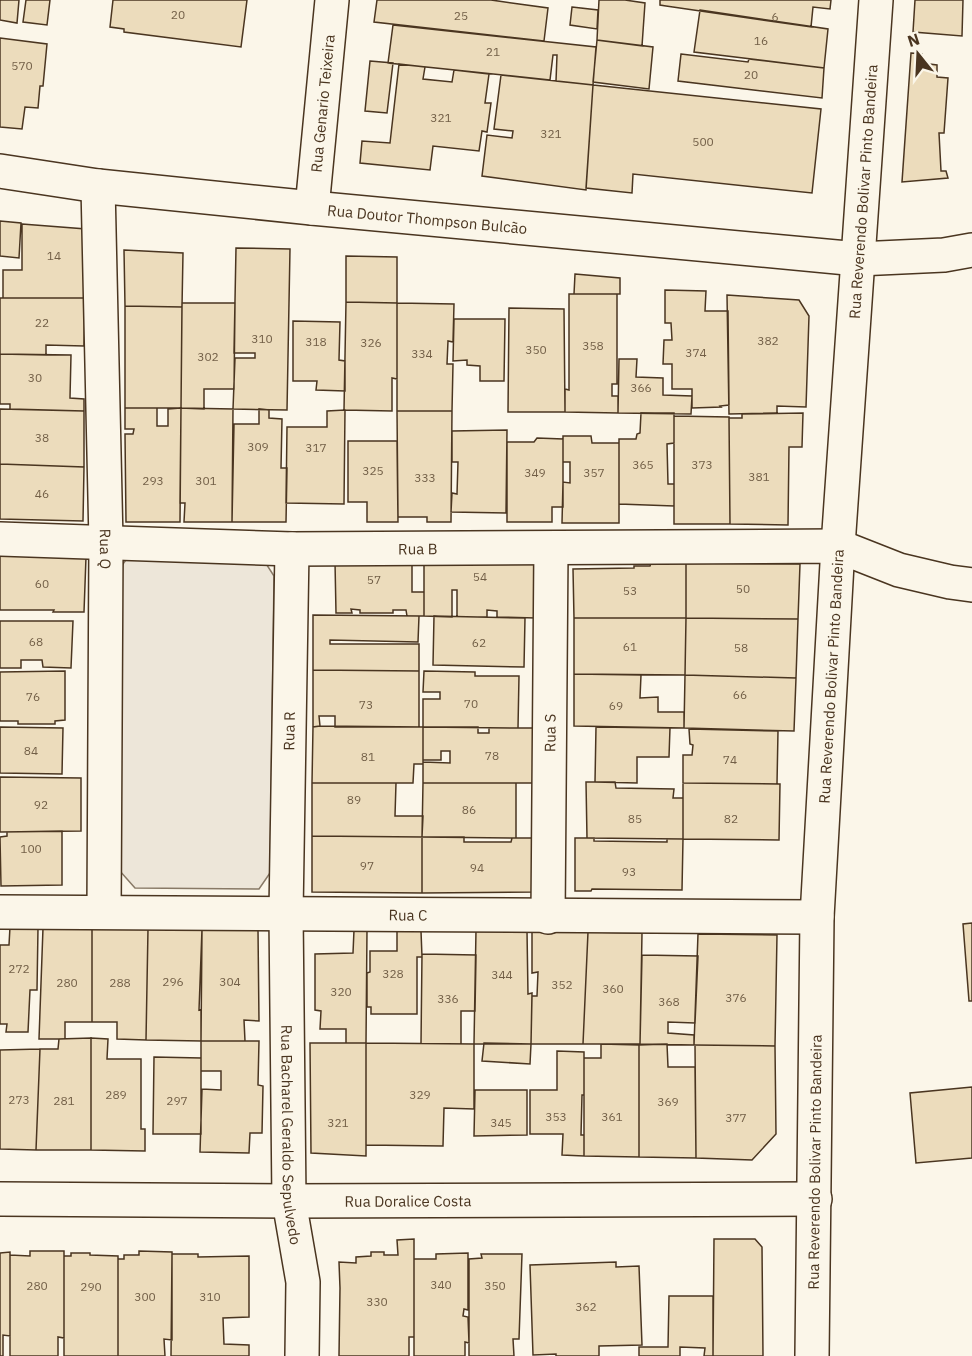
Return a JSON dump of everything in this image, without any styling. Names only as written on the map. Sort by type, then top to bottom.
[{"type":"street","name":"Rua Genario Teixeira","points":[[312,208],[332,0]]},
{"type":"street","name":"Rua Reverendo Bolivar Pinto Bandeira","points":[[812,1356],[817,917],[838,546],[876,0]]},
{"type":"street","name":"Rua Doutor Thompson Bulcão","points":[[0,171],[98,186],[312,208],[858,259],[944,255],[972,250]]},
{"type":"street","name":"Rua Q","points":[[98,186],[106,542],[104,912]]},
{"type":"street","name":"Rua B","points":[[0,539],[292,549],[838,546]]},
{"type":"street","points":[[838,546],[899,570],[972,585]]},
{"type":"street","name":"Rua R","points":[[286,913],[292,549]]},
{"type":"street","name":"Rua S","points":[[548,917],[551,549]]},
{"type":"street","name":"Rua C","points":[[0,912],[817,917]]},
{"type":"street","name":"Rua Bacharel Geraldo Sepulvedo","points":[[286,913],[289,1201],[303,1282],[302,1356]]},
{"type":"street","name":"Rua Doralice Costa","points":[[0,1199],[289,1201],[815,1199]]},
{"type":"shaded area","points":[[128,557],[265,562],[274,576],[270,873],[259,889],[135,888],[119,870],[118,571]]},
{"type":"building","points":[[0,0],[19,0],[17,23],[0,20]]},
{"type":"building","points":[[26,0],[50,0],[47,25],[23,22]]},
{"type":"building","points":[[113,0],[247,0],[241,47],[124,32],[124,29],[110,27]]},
{"type":"building","points":[[377,0],[491,0],[548,8],[544,41],[374,22]]},
{"type":"building","points":[[599,0],[645,3],[642,46],[597,40]]},
{"type":"building","points":[[660,0],[831,0],[830,9],[813,7],[811,27],[660,5]]},
{"type":"building","points":[[915,0],[963,0],[962,36],[913,32]]},
{"type":"building","points":[[572,7],[598,10],[597,29],[570,25]]},
{"type":"building","points":[[700,10],[828,29],[824,68],[694,52]]},
{"type":"building","points":[[393,25],[596,47],[593,85],[556,81],[557,55],[553,55],[550,80],[388,63]]},
{"type":"building","points":[[0,38],[47,44],[43,86],[40,86],[38,108],[25,107],[22,129],[0,127]]},
{"type":"building","points":[[597,40],[653,47],[649,89],[593,82]]},
{"type":"building","points":[[911,53],[922,54],[921,63],[937,65],[937,77],[948,78],[944,133],[939,133],[941,171],[946,171],[948,178],[902,182]]},
{"type":"building","points":[[681,54],[824,68],[822,98],[678,81]]},
{"type":"building","points":[[370,61],[393,63],[387,113],[365,111]]},
{"type":"building","points":[[399,64],[425,67],[423,79],[452,82],[454,70],[489,74],[485,103],[491,103],[487,132],[482,131],[479,151],[433,146],[430,170],[360,163],[362,141],[390,143]]},
{"type":"building","points":[[501,75],[593,85],[586,190],[482,176],[487,135],[512,138],[513,131],[494,129]]},
{"type":"building","points":[[593,85],[821,109],[812,193],[633,174],[632,193],[586,188]]},
{"type":"building","points":[[0,221],[21,223],[19,258],[0,256]]},
{"type":"building","points":[[22,224],[86,229],[85,298],[3,298],[3,270],[22,270]]},
{"type":"building","points":[[236,248],[290,249],[287,410],[233,409],[235,358],[255,358],[255,353],[234,353]]},
{"type":"building","points":[[124,250],[183,253],[182,307],[125,306]]},
{"type":"building","points":[[346,256],[397,257],[397,303],[346,302]]},
{"type":"building","points":[[575,274],[620,278],[620,294],[574,294]]},
{"type":"building","points":[[665,290],[706,291],[705,311],[728,311],[729,405],[692,408],[692,389],[672,389],[672,364],[663,364],[664,340],[672,340],[671,323],[665,323]]},
{"type":"building","points":[[569,294],[617,294],[617,384],[612,384],[612,396],[618,396],[618,413],[565,412],[565,389],[569,390]]},
{"type":"building","points":[[727,295],[799,300],[809,316],[806,407],[777,406],[777,413],[729,414]]},
{"type":"building","points":[[0,298],[85,298],[84,346],[46,345],[46,355],[0,354]]},
{"type":"building","points":[[346,302],[397,303],[397,379],[392,378],[392,411],[344,410]]},
{"type":"building","points":[[182,303],[235,303],[234,389],[204,389],[204,409],[181,408]]},
{"type":"building","points":[[397,303],[454,304],[453,342],[448,341],[447,364],[453,364],[452,411],[397,411]]},
{"type":"building","points":[[125,306],[182,307],[181,408],[125,408]]},
{"type":"building","points":[[509,308],[564,309],[565,412],[508,412]]},
{"type":"building","points":[[454,319],[505,319],[504,381],[480,381],[480,366],[467,365],[467,360],[453,361]]},
{"type":"building","points":[[293,321],[340,322],[339,360],[345,361],[345,391],[316,390],[317,381],[293,381]]},
{"type":"building","points":[[0,354],[71,355],[70,398],[84,399],[84,411],[10,409],[10,404],[0,404]]},
{"type":"building","points":[[619,359],[637,359],[636,377],[663,378],[663,395],[692,396],[691,414],[618,413]]},
{"type":"building","points":[[125,408],[157,408],[157,426],[168,426],[168,409],[181,408],[180,522],[126,522],[125,434],[133,434],[134,429],[125,429]]},
{"type":"building","points":[[181,408],[233,409],[232,522],[184,522],[185,503],[180,503]]},
{"type":"building","points":[[0,409],[84,411],[84,467],[0,464]]},
{"type":"building","points":[[259,409],[269,410],[269,418],[282,419],[281,468],[287,468],[286,522],[232,522],[234,424],[259,424]]},
{"type":"building","points":[[345,410],[344,504],[286,503],[287,427],[327,427],[327,411]]},
{"type":"building","points":[[397,411],[452,411],[451,522],[427,522],[427,517],[398,517]]},
{"type":"building","points":[[641,413],[674,413],[674,443],[667,444],[668,484],[674,484],[674,506],[619,504],[619,439],[636,439],[637,434],[640,433]]},
{"type":"building","points":[[803,413],[802,447],[789,447],[788,525],[730,524],[729,418],[742,418],[742,414]]},
{"type":"building","points":[[674,416],[729,417],[730,524],[674,524]]},
{"type":"building","points":[[507,430],[506,513],[451,512],[452,493],[457,494],[458,462],[452,462],[452,431]]},
{"type":"building","points":[[563,436],[591,436],[592,443],[619,443],[619,523],[562,523],[563,482],[570,483],[570,462],[563,462]]},
{"type":"building","points":[[537,438],[563,439],[563,507],[552,507],[552,522],[507,522],[507,442],[534,442]]},
{"type":"building","points":[[348,441],[397,441],[398,522],[367,522],[367,502],[348,502]]},
{"type":"building","points":[[0,464],[84,467],[83,521],[0,519]]},
{"type":"building","points":[[0,556],[86,557],[84,612],[0,610]]},
{"type":"building","points":[[424,561],[536,561],[536,618],[497,617],[497,611],[487,610],[487,617],[457,617],[457,590],[452,590],[452,617],[424,616]]},
{"type":"building","points":[[335,562],[353,565],[412,565],[412,592],[424,592],[424,616],[407,616],[406,610],[393,610],[393,613],[360,613],[360,610],[351,609],[352,613],[336,613]]},
{"type":"building","points":[[651,563],[686,563],[686,618],[574,618],[573,569],[634,568],[634,566],[650,566]]},
{"type":"building","points":[[686,563],[800,564],[798,619],[686,618]]},
{"type":"building","points":[[313,615],[419,616],[418,642],[330,640],[330,644],[419,644],[419,671],[313,670]]},
{"type":"building","points":[[434,616],[525,618],[524,667],[433,665]]},
{"type":"building","points":[[574,618],[686,618],[685,675],[574,674]]},
{"type":"building","points":[[686,618],[798,619],[796,678],[685,675]]},
{"type":"building","points":[[0,621],[73,621],[71,668],[43,667],[42,660],[21,660],[21,668],[0,668]]},
{"type":"building","points":[[313,670],[419,671],[419,727],[335,727],[335,716],[319,716],[320,726],[313,727]]},
{"type":"building","points":[[65,671],[65,720],[55,721],[55,724],[18,724],[18,721],[0,721],[0,672]]},
{"type":"building","points":[[424,671],[475,672],[475,676],[519,676],[518,728],[423,727],[423,699],[440,699],[440,692],[423,692]]},
{"type":"building","points":[[574,674],[641,675],[640,698],[658,697],[658,712],[684,712],[684,728],[574,726]]},
{"type":"building","points":[[685,675],[796,678],[794,731],[684,728]]},
{"type":"building","points":[[0,727],[63,728],[62,774],[0,773]]},
{"type":"building","points":[[313,727],[423,727],[423,764],[414,764],[413,783],[312,783]]},
{"type":"building","points":[[423,727],[478,727],[478,733],[489,733],[489,728],[534,728],[534,783],[423,783],[423,762],[450,763],[450,751],[441,751],[441,760],[423,760]]},
{"type":"building","points":[[596,727],[670,728],[669,757],[637,757],[637,783],[595,782]]},
{"type":"building","points":[[689,729],[778,731],[777,784],[683,783],[683,755],[692,755],[693,745],[690,744]]},
{"type":"building","points":[[0,777],[81,778],[81,831],[0,832]]},
{"type":"building","points":[[586,782],[615,782],[616,788],[674,789],[673,798],[683,798],[683,839],[587,838]]},
{"type":"building","points":[[312,783],[396,783],[395,816],[423,816],[422,837],[312,836]]},
{"type":"building","points":[[423,783],[516,783],[516,838],[422,837]]},
{"type":"building","points":[[683,783],[780,784],[779,840],[683,839]]},
{"type":"building","points":[[62,831],[62,885],[1,886],[0,837],[7,836],[7,832]]},
{"type":"building","points":[[312,836],[422,837],[422,893],[312,892]]},
{"type":"building","points":[[422,837],[464,837],[464,842],[511,842],[512,838],[532,838],[532,892],[422,893]]},
{"type":"building","points":[[575,838],[594,838],[594,841],[667,842],[667,839],[683,839],[682,890],[592,889],[591,891],[575,891]]},
{"type":"building","points":[[972,923],[972,1001],[969,1001],[963,924]]},
{"type":"building","points":[[10,927],[38,928],[37,990],[30,990],[28,1032],[6,1032],[7,1024],[0,1024],[0,945],[9,945]]},
{"type":"building","points":[[43,928],[92,928],[92,1022],[65,1022],[65,1039],[39,1039]]},
{"type":"building","points":[[92,928],[148,929],[146,1040],[117,1039],[117,1022],[92,1022]]},
{"type":"building","points":[[148,929],[202,929],[199,1010],[201,1009],[201,1041],[146,1040]]},
{"type":"building","points":[[202,929],[258,930],[259,1021],[244,1020],[245,1041],[201,1041]]},
{"type":"building","points":[[354,930],[367,930],[366,1043],[346,1043],[346,1029],[320,1029],[321,1011],[315,1010],[315,954],[353,953]]},
{"type":"building","points":[[476,930],[527,931],[528,994],[532,993],[531,1044],[474,1044]]},
{"type":"building","points":[[397,931],[421,931],[422,957],[417,957],[417,1014],[371,1014],[371,1007],[367,1007],[367,973],[370,972],[370,951],[397,951]]},
{"type":"building","points":[[532,931],[588,932],[583,1044],[531,1044],[532,996],[537,996],[538,972],[532,973]]},
{"type":"building","points":[[588,932],[642,933],[640,1044],[583,1044]]},
{"type":"building","points":[[698,934],[777,935],[775,1046],[694,1045]]},
{"type":"building","points":[[422,954],[476,955],[475,1011],[461,1011],[461,1044],[421,1044]]},
{"type":"building","points":[[642,955],[698,956],[695,1023],[668,1022],[668,1033],[694,1035],[694,1045],[640,1044]]},
{"type":"building","points":[[91,1038],[91,1150],[36,1150],[40,1049],[58,1049],[59,1039]]},
{"type":"building","points":[[91,1038],[108,1039],[107,1059],[141,1059],[141,1129],[145,1129],[145,1151],[91,1150]]},
{"type":"building","points":[[201,1041],[259,1041],[258,1085],[263,1086],[262,1133],[250,1133],[249,1153],[200,1152],[202,1089],[221,1090],[221,1071],[201,1071]]},
{"type":"building","points":[[310,1043],[366,1043],[366,1156],[311,1153]]},
{"type":"building","points":[[366,1043],[474,1044],[474,1109],[444,1108],[443,1146],[366,1145]]},
{"type":"building","points":[[484,1043],[531,1044],[530,1064],[482,1061]]},
{"type":"building","points":[[601,1044],[639,1045],[639,1157],[584,1156],[584,1058],[601,1058]]},
{"type":"building","points":[[667,1044],[668,1067],[695,1067],[696,1158],[639,1157],[639,1045]]},
{"type":"building","points":[[695,1045],[775,1046],[776,1134],[752,1160],[696,1158]]},
{"type":"building","points":[[40,1049],[36,1150],[0,1149],[0,1050]]},
{"type":"building","points":[[557,1051],[584,1052],[581,1135],[584,1135],[584,1156],[562,1155],[563,1134],[530,1134],[530,1090],[557,1090]]},
{"type":"building","points":[[154,1057],[201,1058],[201,1134],[153,1134]]},
{"type":"building","points":[[972,1087],[972,1158],[916,1163],[910,1093]]},
{"type":"building","points":[[475,1090],[527,1090],[527,1135],[474,1136]]},
{"type":"building","points":[[414,1239],[414,1337],[409,1337],[409,1356],[339,1356],[339,1262],[356,1263],[356,1257],[371,1256],[371,1252],[398,1255],[397,1240]]},
{"type":"building","points":[[714,1239],[755,1239],[762,1247],[763,1356],[713,1356]]},
{"type":"building","points":[[30,1251],[64,1251],[64,1338],[58,1337],[58,1356],[10,1356],[10,1255],[30,1256]]},
{"type":"building","points":[[139,1251],[172,1252],[172,1340],[164,1339],[165,1356],[118,1356],[118,1259],[124,1259],[124,1255],[139,1255]]},
{"type":"building","points":[[10,1252],[10,1336],[3,1335],[3,1356],[0,1356],[0,1253]]},
{"type":"building","points":[[71,1253],[118,1256],[118,1356],[64,1356],[64,1256],[71,1256]]},
{"type":"building","points":[[468,1253],[468,1310],[464,1309],[463,1316],[468,1317],[469,1343],[465,1342],[465,1356],[414,1356],[414,1259],[436,1259],[436,1254]]},
{"type":"building","points":[[172,1254],[198,1254],[198,1257],[249,1256],[249,1317],[223,1318],[224,1344],[249,1345],[249,1356],[171,1356]]},
{"type":"building","points":[[481,1254],[522,1254],[519,1339],[513,1339],[514,1356],[469,1356],[469,1259],[482,1258]]},
{"type":"building","points":[[616,1262],[616,1267],[639,1266],[642,1345],[599,1346],[599,1356],[533,1355],[530,1265]]},
{"type":"building","points":[[669,1296],[713,1296],[713,1356],[704,1356],[705,1348],[680,1347],[680,1356],[639,1356],[639,1347],[668,1347]]}]
